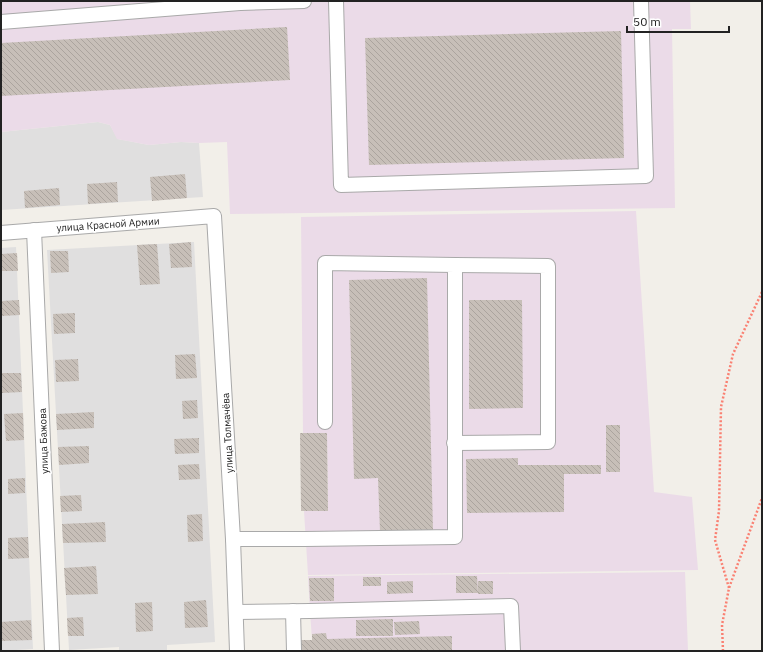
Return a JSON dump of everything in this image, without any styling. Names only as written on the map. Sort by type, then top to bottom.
[{"type":"street","points":[[1,22],[240,2],[304,1]]},
{"type":"street","points":[[336,1],[341,185],[646,176],[641,1]]},
{"type":"street","name":"улица Красной Армии","points":[[1,233],[214,216]]},
{"type":"street","name":"улица Толмачёва","points":[[214,216],[238,651]]},
{"type":"street","name":"улица Бажова","points":[[34,230],[52,651]]},
{"type":"street","points":[[325,422],[325,264],[548,266],[548,442],[454,443]]},
{"type":"street","points":[[233,539],[455,537],[454,265]]},
{"type":"street","points":[[236,612],[511,606],[513,651]]},
{"type":"street","points":[[293,611],[294,651]]},
{"type":"path","points":[[729,588],[715,540],[719,511],[721,407],[732,354],[762,292]]},
{"type":"path","points":[[723,651],[722,625],[729,588],[762,498]]},
{"type":"shaded area","points":[[1,1],[690,1],[691,29],[672,29],[675,208],[230,214],[227,142],[181,142],[149,145],[117,139],[110,125],[98,122],[1,132]]},
{"type":"shaded area","points":[[98,122],[110,125],[118,139],[149,145],[181,142],[199,143],[203,197],[1,210],[1,132]]},
{"type":"shaded area","points":[[636,211],[654,492],[692,497],[698,570],[308,575],[304,511],[328,510],[327,433],[303,433],[301,217]]},
{"type":"shaded area","points":[[194,242],[215,642],[167,645],[167,651],[119,651],[119,647],[69,650],[47,250]]},
{"type":"shaded area","points":[[16,247],[33,649],[1,651],[1,248]]},
{"type":"shaded area","points":[[685,572],[688,651],[300,651],[300,640],[312,640],[308,576]]},
{"type":"building","points":[[287,27],[290,80],[1,96],[1,43]]},
{"type":"building","points":[[621,31],[624,158],[369,165],[365,38]]},
{"type":"building","points":[[185,174],[187,198],[152,201],[150,177]]},
{"type":"building","points":[[117,182],[118,202],[88,204],[87,184]]},
{"type":"building","points":[[59,188],[60,205],[25,208],[24,191]]},
{"type":"building","points":[[191,242],[192,267],[171,268],[169,244]]},
{"type":"building","points":[[157,244],[160,284],[140,285],[137,245]]},
{"type":"building","points":[[50,251],[68,251],[69,272],[51,273]]},
{"type":"building","points":[[17,253],[18,271],[2,271],[1,254]]},
{"type":"building","points":[[427,278],[433,531],[380,532],[378,478],[354,479],[349,280]]},
{"type":"building","points":[[19,300],[20,315],[1,316],[1,301]]},
{"type":"building","points":[[469,300],[522,300],[523,408],[469,409]]},
{"type":"building","points":[[75,313],[75,333],[54,334],[53,314]]},
{"type":"building","points":[[195,354],[197,378],[176,379],[175,355]]},
{"type":"building","points":[[78,359],[79,381],[56,382],[55,360]]},
{"type":"building","points":[[2,373],[21,373],[22,392],[2,393]]},
{"type":"building","points":[[197,400],[198,418],[183,419],[182,401]]},
{"type":"building","points":[[94,412],[94,428],[57,430],[56,414]]},
{"type":"building","points":[[23,413],[24,440],[6,441],[4,414]]},
{"type":"building","points":[[606,425],[620,425],[620,472],[606,472]]},
{"type":"building","points":[[300,433],[327,433],[328,511],[301,511]]},
{"type":"building","points":[[199,438],[199,453],[175,454],[174,439]]},
{"type":"building","points":[[89,446],[89,463],[59,465],[58,447]]},
{"type":"building","points":[[518,458],[518,465],[601,465],[601,474],[564,474],[564,512],[467,513],[466,459]]},
{"type":"building","points":[[199,464],[200,479],[179,480],[178,465]]},
{"type":"building","points":[[25,478],[25,493],[8,494],[8,479]]},
{"type":"building","points":[[81,495],[82,511],[61,512],[60,496]]},
{"type":"building","points":[[202,514],[203,541],[188,542],[187,515]]},
{"type":"building","points":[[105,522],[106,542],[63,543],[62,524]]},
{"type":"building","points":[[28,537],[29,558],[8,559],[8,538]]},
{"type":"building","points":[[96,566],[98,594],[66,595],[64,568]]},
{"type":"building","points":[[456,576],[477,576],[478,593],[456,593]]},
{"type":"building","points":[[363,577],[381,577],[381,586],[363,586]]},
{"type":"building","points":[[309,578],[334,578],[334,601],[310,601]]},
{"type":"building","points":[[413,581],[413,593],[387,594],[387,582]]},
{"type":"building","points":[[478,581],[493,581],[493,594],[478,594]]},
{"type":"building","points":[[206,600],[208,627],[185,628],[184,602]]},
{"type":"building","points":[[152,602],[153,631],[136,632],[135,603]]},
{"type":"building","points":[[83,617],[84,636],[68,636],[67,618]]},
{"type":"building","points":[[393,619],[393,636],[356,636],[356,620]]},
{"type":"building","points":[[31,620],[32,640],[1,641],[1,622]]},
{"type":"building","points":[[419,621],[420,634],[395,635],[394,622]]},
{"type":"building","points":[[326,633],[327,639],[452,636],[452,651],[300,651],[300,640],[312,640],[312,634]]}]
